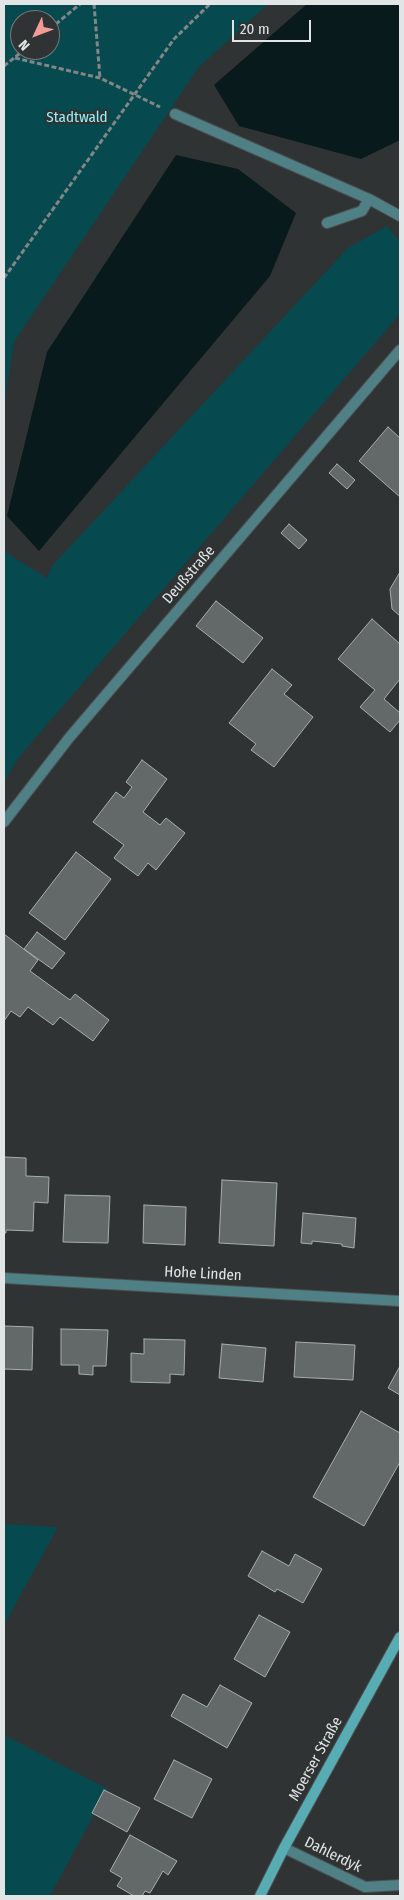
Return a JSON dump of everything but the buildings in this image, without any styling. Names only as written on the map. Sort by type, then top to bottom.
[{"type":"main road","name":"Moerser Straße","points":[[260,1896],[284,1848],[400,1637]]},
{"type":"street","points":[[176,114],[369,199],[400,216]]},
{"type":"street","points":[[327,223],[362,211],[369,199]]},
{"type":"street","name":"Deußstraße","points":[[4,822],[69,738],[400,350]]},
{"type":"street","name":"Hohe Linden","points":[[4,1278],[400,1300]]},
{"type":"street","name":"Dahlerdyk","points":[[284,1848],[366,1892],[400,1885]]},
{"type":"path","points":[[60,21],[80,4]]},
{"type":"path","points":[[94,4],[100,78]]},
{"type":"path","points":[[4,278],[174,39],[210,4]]},
{"type":"path","points":[[24,60],[100,78],[176,114]]},
{"type":"green space","name":"Stadtwald","points":[[4,4],[268,4],[198,68],[14,342],[4,406]]},
{"type":"green space","points":[[387,226],[400,242],[400,314],[19,757],[4,782],[4,551],[47,578],[52,566],[348,248]]},
{"type":"green space","points":[[4,1524],[58,1527],[4,1625]]},
{"type":"green space","points":[[4,1735],[108,1789],[50,1896],[4,1896]]},
{"type":"shaded area","points":[[307,4],[400,4],[400,140],[361,159],[239,126],[214,85]]},
{"type":"shaded area","points":[[176,155],[238,169],[296,213],[270,276],[39,551],[7,516],[47,352]]}]
